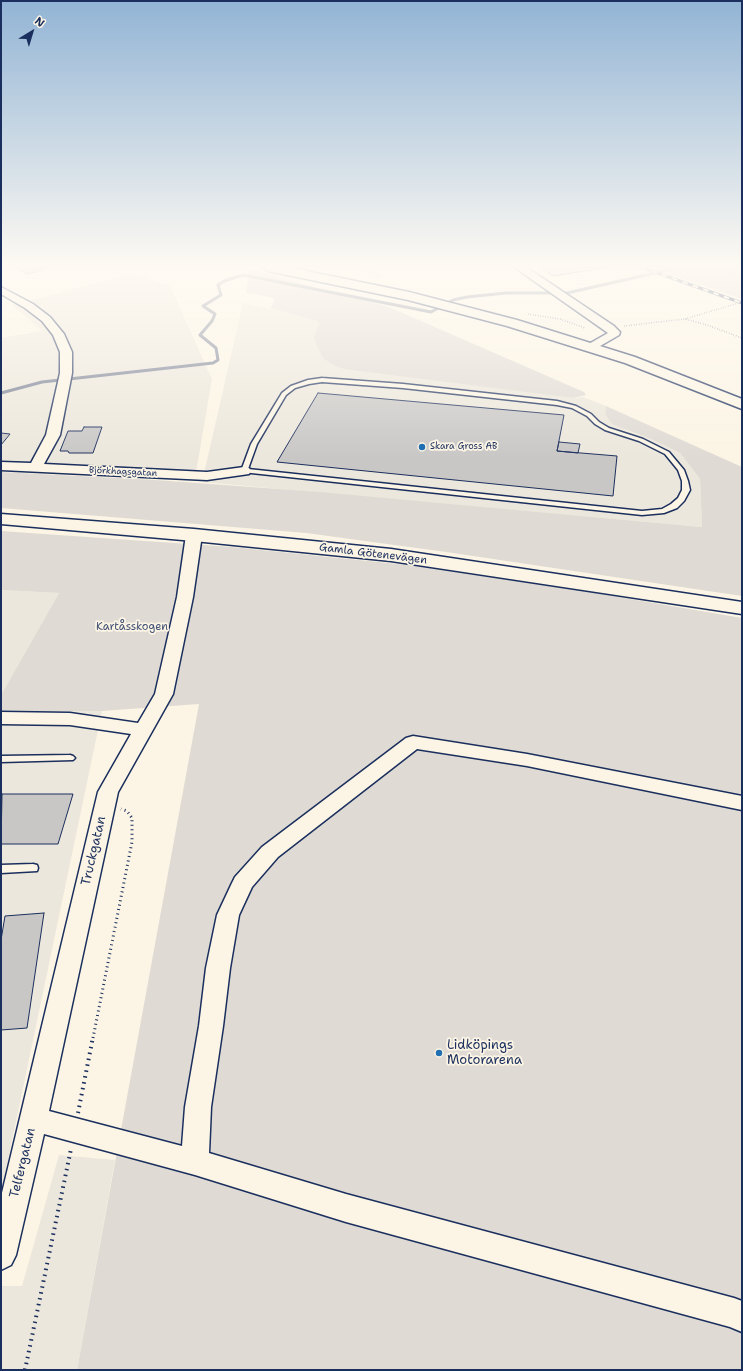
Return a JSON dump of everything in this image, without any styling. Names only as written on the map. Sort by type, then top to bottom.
[{"type":"street","points":[[35,468],[53,435],[66,373],[66,352],[56,331]]},
{"type":"street","points":[[540,331],[659,370],[742,404]]},
{"type":"street","points":[[591,347],[610,333],[607,331]]},
{"type":"street","name":"Björkhagsgatan","points":[[1,466],[208,476],[244,471]]},
{"type":"street","name":"Gamla Götenevägen","points":[[1,519],[194,535],[399,556],[634,590],[742,608]]},
{"type":"street","name":"Truckgatan","points":[[34,1119],[108,792],[164,694],[185,597],[194,535]]},
{"type":"street","points":[[1,718],[70,719],[143,730]]},
{"type":"street","points":[[195,1162],[198,1107],[220,960],[228,915],[243,883],[270,852],[318,813],[413,742],[527,760],[742,803]]},
{"type":"street","points":[[34,1119],[195,1162],[346,1208],[734,1313],[742,1317]]},
{"type":"street","name":"Telfergatan","points":[[1,1255],[34,1119]]},
{"type":"lane","points":[[335,380],[557,403],[574,407],[589,415],[606,429],[641,440],[667,453],[681,470],[685,481],[686,490],[682,498],[674,506],[664,511],[642,513],[244,471],[254,444],[284,394],[293,388],[308,382],[335,380]]},
{"type":"lane","points":[[1,759],[70,758]]},
{"type":"lane","points":[[1,869],[33,868]]},
{"type":"path","points":[[602,331],[610,333],[621,331]]},
{"type":"path","points":[[723,331],[742,338]]},
{"type":"path","points":[[25,1370],[75,1130],[132,842],[132,818],[127,811],[105,803]]},
{"type":"shaded area","points":[[42,331],[190,331],[212,379],[196,473],[1,462],[1,338]]},
{"type":"shaded area","points":[[237,331],[343,331],[573,398],[583,397],[606,406],[605,414],[628,431],[653,440],[680,453],[700,479],[702,527],[202,482]]},
{"type":"shaded area","points":[[1,590],[59,593],[1,695]]},
{"type":"shaded area","points":[[102,711],[1,1193],[1,712]]},
{"type":"shaded area","points":[[59,1155],[115,1160],[77,1370],[1,1370],[1,1286],[22,1286]]},
{"type":"green space","points":[[317,331],[444,331],[584,392],[586,395],[573,398],[344,369],[333,365],[323,358],[314,338]]},
{"type":"green space","points":[[606,406],[742,467],[742,596],[446,552],[306,533],[1,508],[1,472],[156,480],[320,492],[702,527],[700,479],[680,453],[653,440],[612,424],[605,414]]},
{"type":"green space","name":"Lidköpings Motorarena","points":[[1,531],[232,547],[407,565],[589,592],[742,618],[742,1370],[77,1370],[199,704],[102,711],[1,712],[1,695],[59,593],[1,590]]},
{"type":"building","name":"Skara Gross AB","points":[[318,393],[564,415],[557,451],[617,456],[613,496],[277,462]]},
{"type":"building","points":[[84,427],[102,427],[93,453],[69,453],[68,451],[60,451],[68,431],[82,431]]},
{"type":"building","points":[[1,433],[10,434],[1,445]]},
{"type":"building","points":[[559,442],[580,444],[578,453],[557,451]]},
{"type":"building","points":[[2,794],[73,794],[58,844],[1,844]]},
{"type":"building","points":[[44,913],[27,1028],[1,1030],[1,940],[5,916]]},
{"type":"waterway","points":[[1,393],[42,382],[213,363],[218,360],[216,348],[200,335],[203,331]]},
{"type":"place","name":"Skara Gross AB","points":[[422,447]]},
{"type":"place","name":"Lidköpings Motorarena","points":[[439,1053]]},
{"type":"park label","name":"Kartåsskogen","points":[[132,627]]}]
